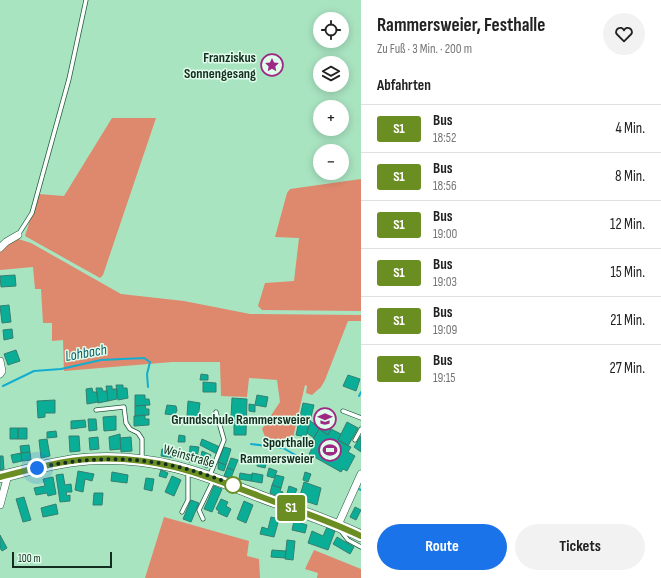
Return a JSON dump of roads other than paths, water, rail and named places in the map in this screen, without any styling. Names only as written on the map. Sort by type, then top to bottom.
[{"type":"street","points":[[0,248],[6,242],[18,235]]},
{"type":"street","points":[[0,361],[2,371],[0,374]]},
{"type":"street","name":"Weinstraße","points":[[4,476],[63,462],[88,459],[142,460],[158,462],[188,469],[212,477],[338,525],[361,536]]},
{"type":"street","points":[[338,525],[361,474]]},
{"type":"street","points":[[0,505],[4,476]]},
{"type":"lane","points":[[18,235],[32,213],[69,79],[86,0]]},
{"type":"lane","points":[[96,410],[124,407],[126,423],[130,429],[138,433],[142,439],[142,460]]},
{"type":"lane","points":[[343,411],[361,418]]},
{"type":"lane","points":[[203,519],[199,510],[224,440],[216,412]]},
{"type":"lane","points":[[355,440],[361,429]]},
{"type":"lane","points":[[182,512],[188,500],[188,469]]},
{"type":"lane","points":[[338,525],[348,540],[361,547]]},
{"type":"waterway","name":"Lohbach","points":[[3,386],[34,371],[61,369],[101,360],[144,358],[150,362],[147,374],[148,387]]},
{"type":"waterway","points":[[359,396],[361,392]]},
{"type":"waterway","name":"Lohbach","points":[[251,444],[283,448],[299,457]]},
{"type":"place","name":"Franziskus Sonnengesang","points":[[272,65]]},
{"type":"place","name":"Grundschule Rammersweier","points":[[325,419]]},
{"type":"place","name":"Sporthalle Rammersweier","points":[[330,450]]}]
